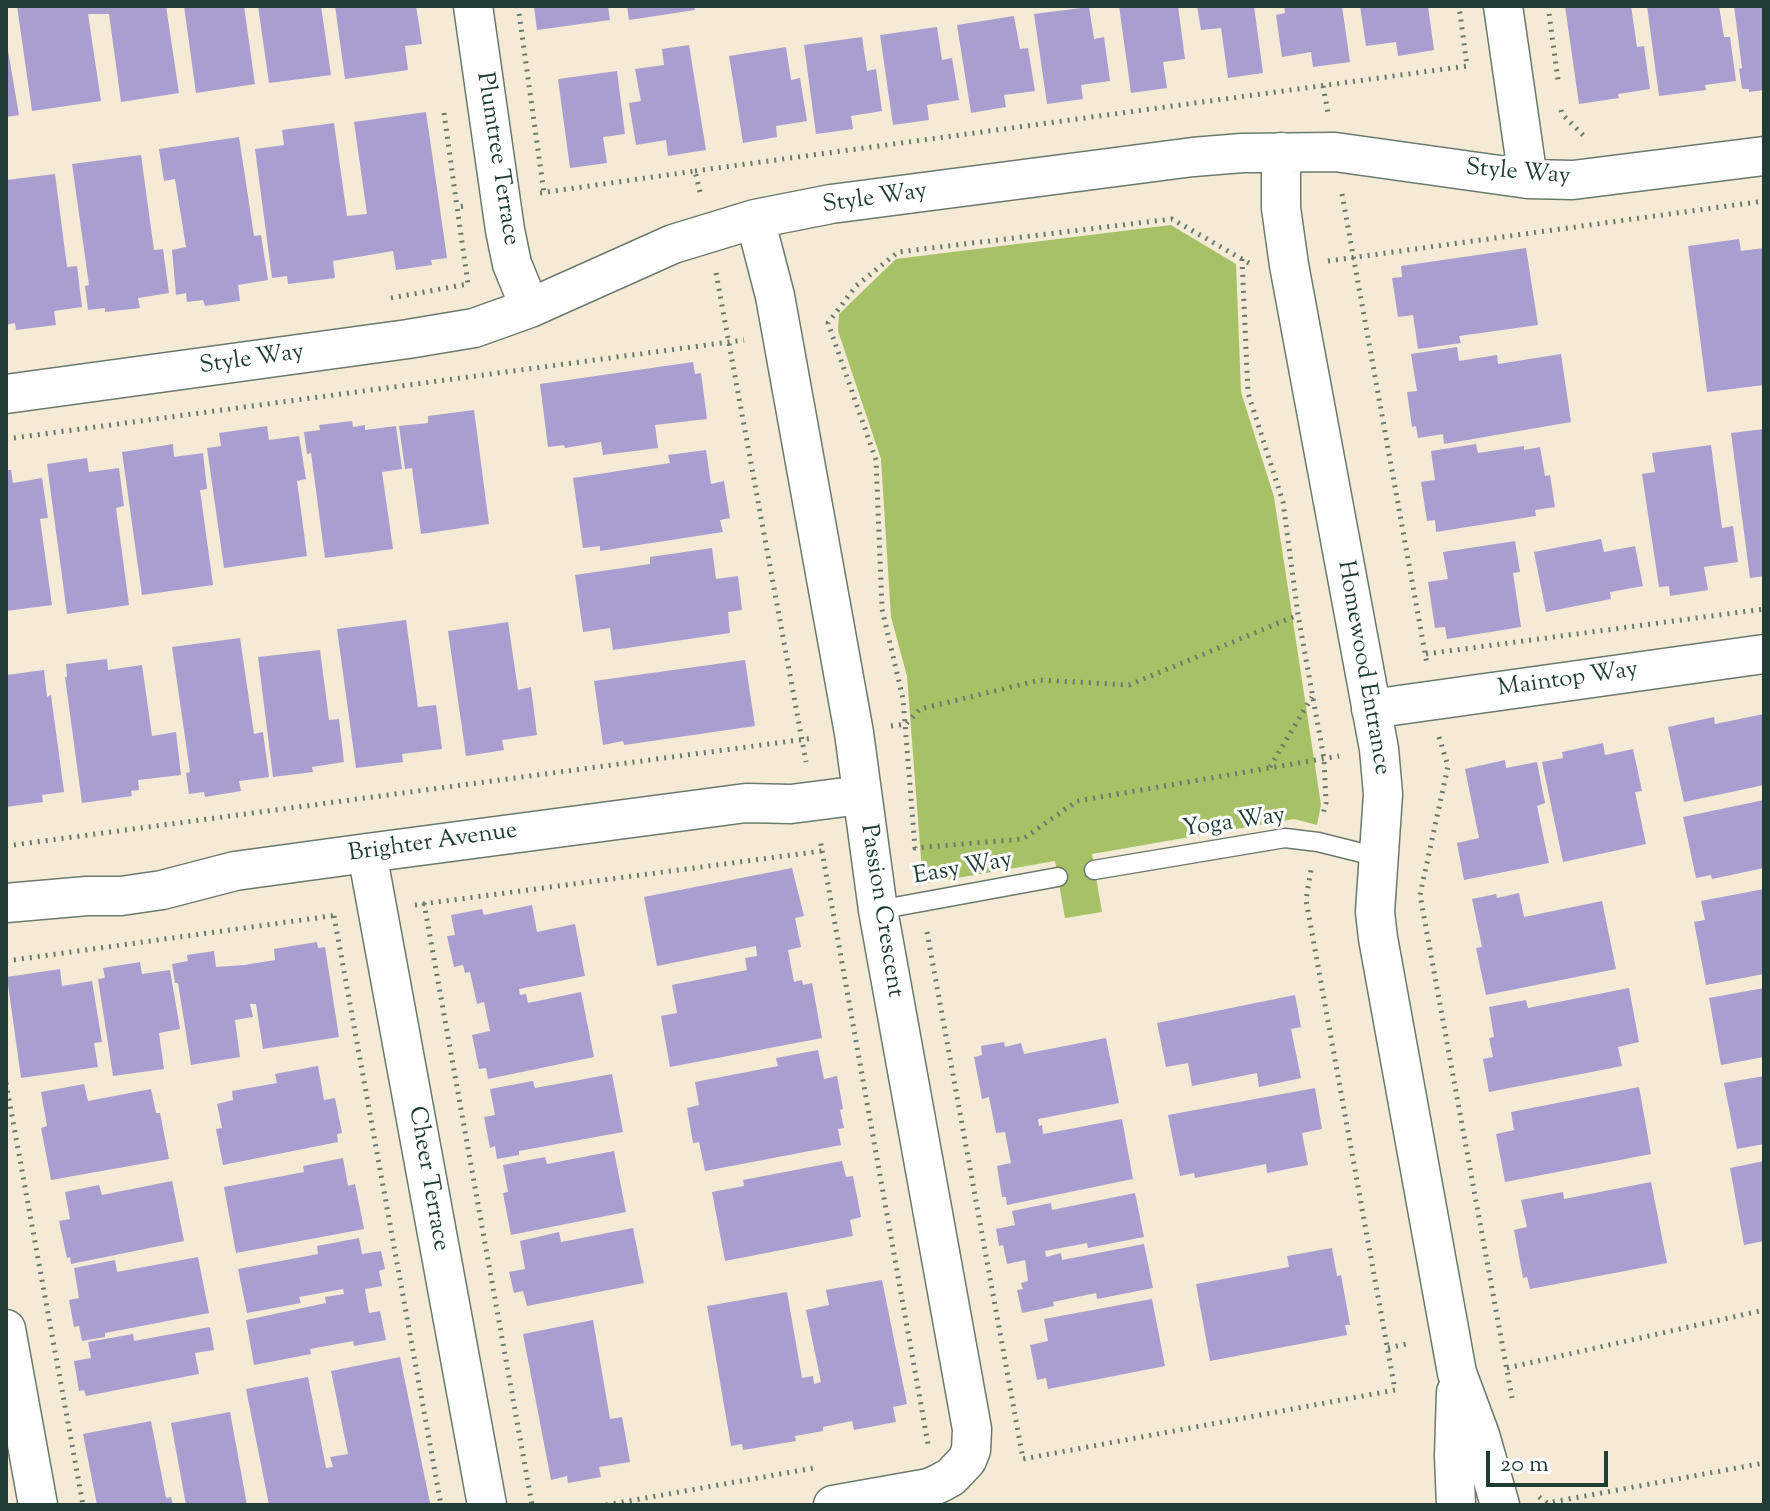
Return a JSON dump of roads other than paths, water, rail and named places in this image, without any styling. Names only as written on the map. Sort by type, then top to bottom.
[{"type":"street","name":"Plumtree Terrace","points":[[473,6],[512,264],[530,308]]},
{"type":"street","points":[[1503,6],[1528,179]]},
{"type":"street","name":"Style Way","points":[[6,394],[450,333],[530,308],[709,231],[831,204],[1193,157],[1281,152],[1335,152],[1528,179],[1573,180],[1764,156]]},
{"type":"street","name":"Homewood Entrance","points":[[1281,152],[1281,208],[1289,265],[1379,749],[1383,794],[1375,912],[1378,938],[1457,1373],[1480,1435],[1514,1498]]},
{"type":"street","name":"Passion Crescent","points":[[755,219],[775,296],[854,733],[878,910],[971,1418],[972,1439],[967,1460],[951,1477],[929,1488],[833,1505]]},
{"type":"street","name":"Maintop Way","points":[[1371,709],[1764,654]]},
{"type":"street","name":"Brighter Avenue","points":[[6,903],[121,896],[162,890],[235,871],[746,803],[791,804],[861,795]]},
{"type":"street","name":"Cheer Terrace","points":[[367,853],[487,1505]]},
{"type":"street","points":[[6,1329],[38,1505]]},
{"type":"street","name":"Homewood Entrance","points":[[1456,1505],[1457,1373]]},
{"type":"lane","name":"Yoga Way","points":[[1094,870],[1285,838],[1318,842],[1378,857]]},
{"type":"lane","name":"Easy Way","points":[[878,910],[1058,877]]}]
